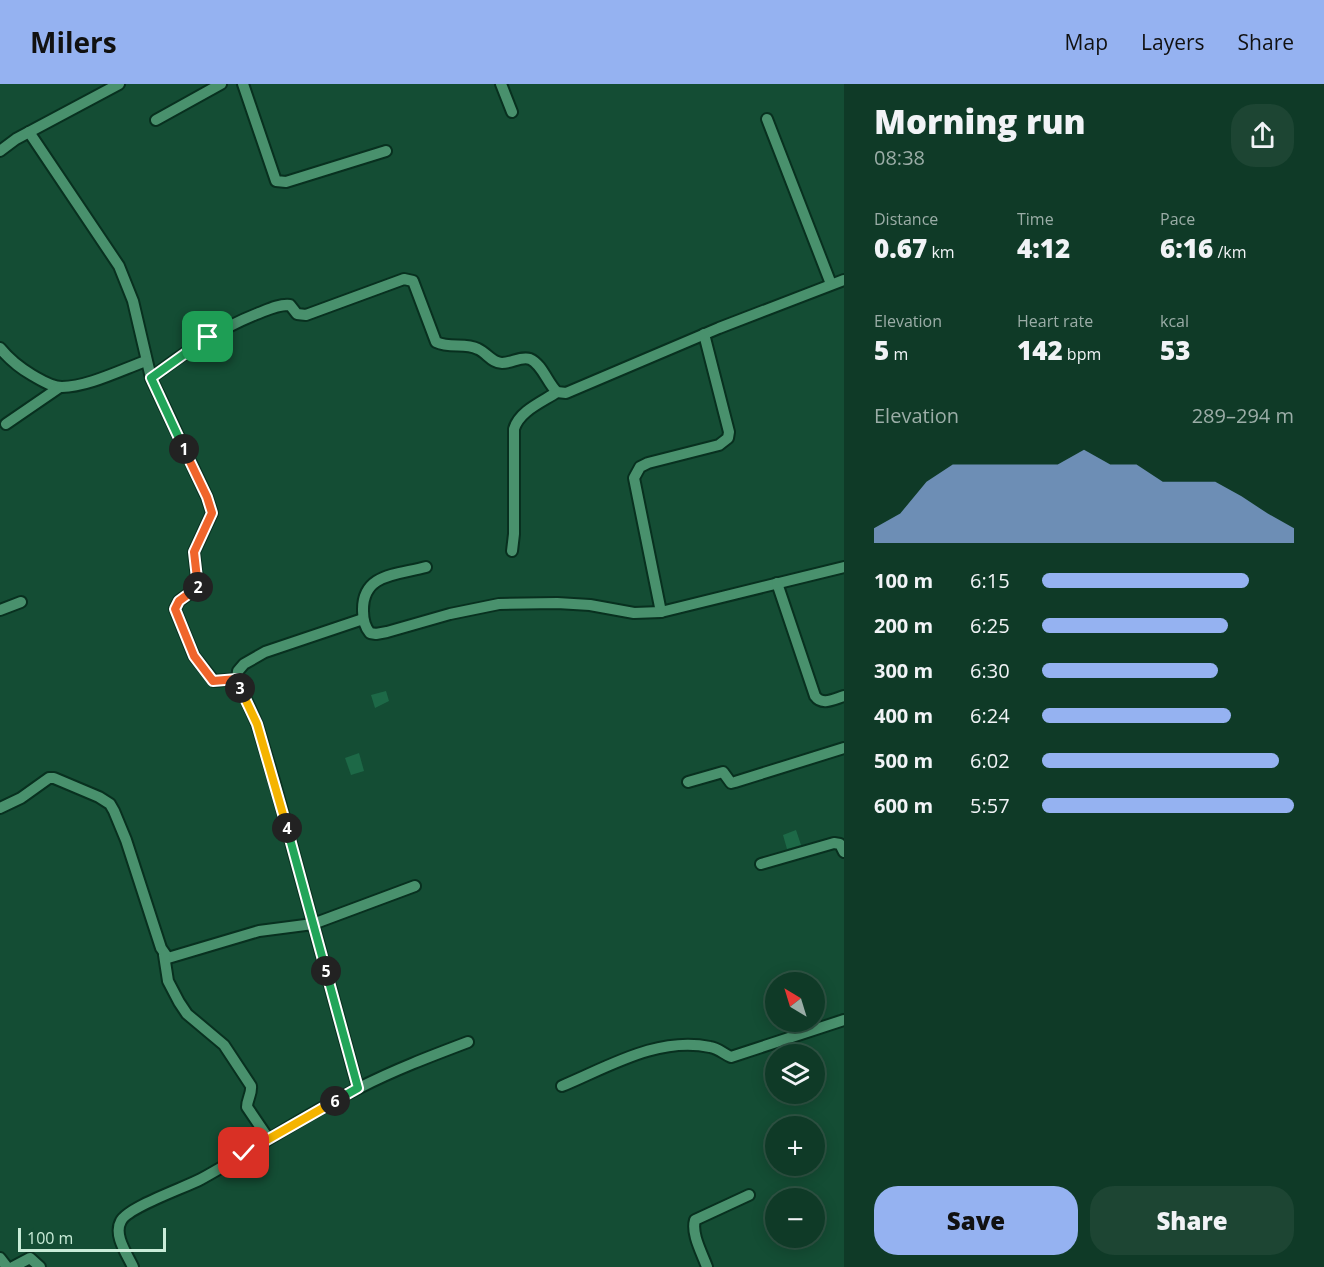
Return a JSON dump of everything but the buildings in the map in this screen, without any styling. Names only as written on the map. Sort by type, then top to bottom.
[{"type":"street","points":[[0,151],[28,132],[119,84]]},
{"type":"street","points":[[156,120],[221,84]]},
{"type":"street","points":[[243,84],[276,181],[286,182],[386,151]]},
{"type":"street","points":[[501,84],[512,112]]},
{"type":"street","points":[[767,119],[831,284]]},
{"type":"street","points":[[28,132],[119,266],[133,301],[151,378],[207,497],[212,513],[194,552],[198,587],[179,601],[175,609],[194,656],[213,681],[237,679]]},
{"type":"street","points":[[151,378],[195,345],[236,322],[283,305],[290,305],[297,314],[306,315],[404,279],[413,281],[418,290],[436,342],[445,346],[476,347],[492,360],[501,363],[521,358],[530,359],[537,364],[557,392],[566,393],[704,334],[844,280]]},
{"type":"street","points":[[661,612],[634,478],[640,467],[648,463],[718,444],[728,438],[729,432],[704,334]]},
{"type":"street","points":[[0,348],[13,362],[27,372],[49,384],[60,387],[80,385],[146,361]]},
{"type":"street","points":[[6,424],[60,387]]},
{"type":"street","points":[[512,551],[514,429],[522,415],[557,392]]},
{"type":"street","points":[[426,567],[375,580],[366,590],[363,600],[363,619],[367,629],[376,634],[474,608],[499,604],[557,603],[590,605],[634,613],[661,612],[844,567]]},
{"type":"street","points":[[777,583],[815,696],[823,702],[844,696]]},
{"type":"street","points":[[0,610],[21,602]]},
{"type":"street","points":[[358,1088],[275,784],[257,724],[237,679],[238,671],[244,663],[265,652],[363,619]]},
{"type":"street","points":[[688,782],[723,772],[731,783],[844,748]]},
{"type":"street","points":[[0,808],[17,801],[49,778],[99,797],[110,804],[126,840],[164,955],[168,981],[187,1014],[224,1045],[251,1086],[252,1092],[247,1102],[248,1107],[268,1138]]},
{"type":"street","points":[[761,864],[834,843],[840,844],[844,852]]},
{"type":"street","points":[[164,955],[172,958],[258,932],[313,924],[415,886]]},
{"type":"street","points":[[562,1086],[644,1052],[662,1047],[709,1046],[731,1057],[844,1020]]},
{"type":"street","points":[[133,1267],[117,1230],[121,1219],[132,1210],[200,1180],[268,1138],[358,1088],[468,1042]]},
{"type":"street","points":[[707,1267],[693,1226],[695,1220],[749,1195]]},
{"type":"street","points":[[0,1258],[7,1267]]},
{"type":"street","points":[[13,1267],[30,1258],[39,1267]]},
{"type":"route","points":[[208,337],[151,378],[207,497],[212,513],[194,552],[198,587],[179,601],[175,609],[194,656],[213,681],[237,679],[257,724],[358,1088],[244,1153]]}]
